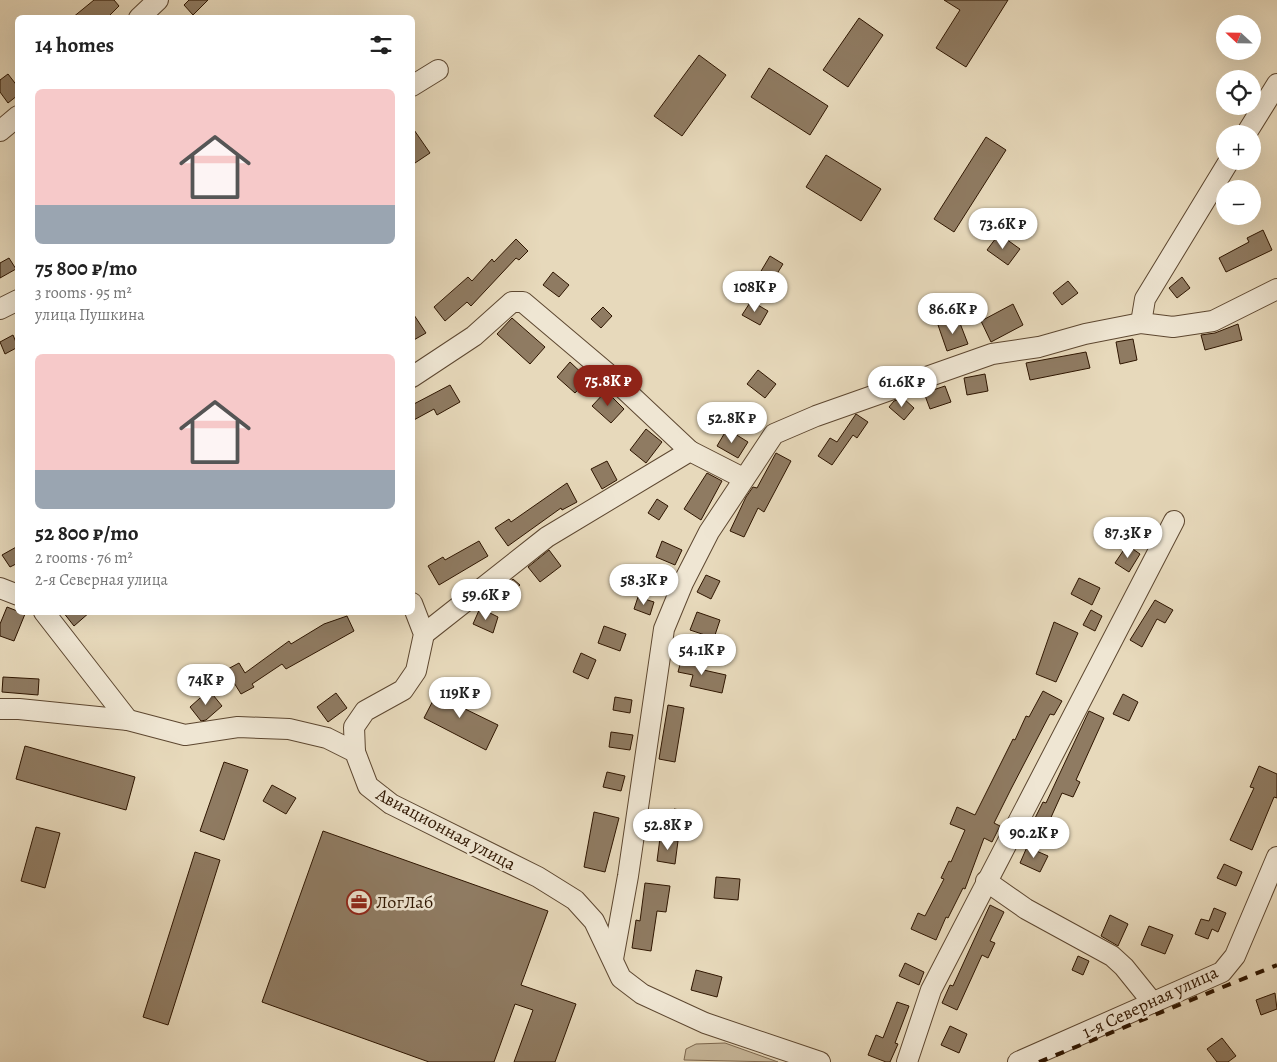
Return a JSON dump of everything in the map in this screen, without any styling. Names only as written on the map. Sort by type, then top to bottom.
[{"type":"street","points":[[142,15],[158,0]]},
{"type":"street","points":[[415,84],[438,70]]},
{"type":"street","points":[[1252,125],[1277,84]]},
{"type":"street","points":[[0,131],[15,118]]},
{"type":"street","points":[[1141,323],[1145,299],[1224,170]]},
{"type":"street","points":[[613,959],[628,876],[664,629],[683,583],[709,532],[743,478],[774,434],[816,416],[992,354],[1039,347],[1085,334],[1141,323],[1173,327],[1213,321],[1277,289]]},
{"type":"street","points":[[0,309],[15,302]]},
{"type":"street","points":[[415,375],[474,336],[512,302],[523,302],[607,373],[690,451],[743,478]]},
{"type":"street","points":[[415,611],[424,634],[547,537],[690,451]]},
{"type":"street","points":[[907,1062],[931,990],[1174,521]]},
{"type":"street","points":[[0,588],[15,593]]},
{"type":"street","points":[[46,615],[128,720]]},
{"type":"street","name":"Авиационная улица","points":[[424,634],[416,670],[403,690],[365,711],[354,727],[355,752],[368,786],[391,804],[538,878],[574,900],[594,921],[621,978],[642,994],[705,1023],[820,1062]]},
{"type":"street","points":[[0,709],[19,709],[128,720],[185,735],[238,728],[289,729],[327,738],[355,752]]},
{"type":"street","name":"1-я Северная улица","points":[[1018,1062],[1222,972],[1235,956],[1277,857]]},
{"type":"street","points":[[986,881],[1026,909],[1112,956],[1124,967],[1153,1003]]},
{"type":"shaded area","points":[[725,1043],[778,1062],[684,1060],[686,1049],[696,1044]]},
{"type":"building","points":[[94,0],[114,0],[119,6],[110,15],[76,15]]},
{"type":"building","points":[[189,0],[208,0],[193,15],[184,5]]},
{"type":"building","points":[[944,0],[1008,0],[966,67],[936,48],[960,10]]},
{"type":"building","points":[[859,18],[883,35],[848,87],[823,70]]},
{"type":"building","points":[[699,55],[726,75],[682,136],[654,116]]},
{"type":"building","points":[[769,68],[828,106],[810,135],[751,97]]},
{"type":"building","points":[[8,74],[15,83],[15,97],[8,103],[0,92],[0,80]]},
{"type":"building","points":[[415,131],[430,153],[415,163]]},
{"type":"building","points":[[986,137],[1006,150],[954,232],[934,219]]},
{"type":"building","points":[[826,155],[881,189],[861,221],[806,187]]},
{"type":"building","points":[[1263,230],[1272,250],[1226,272],[1219,258],[1249,242],[1247,238]]},
{"type":"building","points":[[999,234],[1020,249],[1008,265],[987,250]]},
{"type":"building","points":[[516,239],[528,251],[519,260],[516,258],[471,306],[467,302],[445,321],[434,307],[468,277],[472,281],[492,259],[494,262]]},
{"type":"building","points":[[770,256],[783,264],[764,295],[751,288]]},
{"type":"building","points":[[9,258],[15,270],[0,278],[0,263]]},
{"type":"building","points":[[553,272],[569,285],[559,297],[543,285]]},
{"type":"building","points":[[1182,277],[1190,288],[1177,298],[1169,288]]},
{"type":"building","points":[[1068,281],[1078,293],[1062,305],[1053,293]]},
{"type":"building","points":[[751,301],[768,311],[760,325],[742,315]]},
{"type":"building","points":[[1013,304],[1023,325],[991,342],[981,321]]},
{"type":"building","points":[[603,307],[612,316],[601,328],[591,319]]},
{"type":"building","points":[[415,316],[426,333],[415,339]]},
{"type":"building","points":[[512,318],[545,347],[530,364],[497,334]]},
{"type":"building","points":[[958,318],[968,344],[947,351],[938,325]]},
{"type":"building","points":[[1238,324],[1242,340],[1205,350],[1201,335],[1215,333]]},
{"type":"building","points":[[13,335],[15,349],[5,354],[0,342]]},
{"type":"building","points":[[1133,339],[1137,360],[1120,364],[1116,342]]},
{"type":"building","points":[[1086,352],[1090,368],[1030,380],[1026,363]]},
{"type":"building","points":[[570,362],[588,379],[575,393],[557,377]]},
{"type":"building","points":[[758,370],[776,384],[765,398],[747,384]]},
{"type":"building","points":[[985,374],[988,391],[967,395],[964,378]]},
{"type":"building","points":[[450,385],[460,402],[437,415],[434,409],[415,419],[415,403]]},
{"type":"building","points":[[945,386],[951,402],[930,409],[924,393]]},
{"type":"building","points":[[606,391],[624,409],[611,423],[592,406]]},
{"type":"building","points":[[903,398],[914,408],[904,420],[889,407],[894,401]]},
{"type":"building","points":[[856,414],[868,422],[857,438],[853,435],[832,465],[818,456],[830,438],[837,442]]},
{"type":"building","points":[[646,429],[662,442],[646,463],[630,450]]},
{"type":"building","points":[[727,429],[748,442],[738,458],[717,446]]},
{"type":"building","points":[[776,453],[791,461],[764,512],[758,508],[744,537],[730,531],[746,497],[753,487],[757,488]]},
{"type":"building","points":[[607,461],[617,480],[602,489],[591,469]]},
{"type":"building","points":[[707,473],[722,481],[701,520],[684,509]]},
{"type":"building","points":[[567,483],[577,502],[562,510],[561,508],[508,546],[495,528],[509,519],[511,522]]},
{"type":"building","points":[[657,499],[668,506],[659,520],[648,513]]},
{"type":"building","points":[[479,541],[488,556],[439,585],[428,566],[443,557],[445,560]]},
{"type":"building","points":[[662,541],[682,550],[675,565],[656,557]]},
{"type":"building","points":[[1127,545],[1140,554],[1129,572],[1115,563]]},
{"type":"building","points":[[15,548],[15,564],[10,567],[2,555]]},
{"type":"building","points":[[549,550],[561,566],[540,582],[528,567]]},
{"type":"building","points":[[631,570],[643,576],[636,591],[624,585]]},
{"type":"building","points":[[706,575],[720,581],[711,599],[697,592]]},
{"type":"building","points":[[1079,578],[1100,588],[1092,605],[1071,594]]},
{"type":"building","points":[[513,579],[520,585],[506,599],[498,591]]},
{"type":"building","points":[[638,597],[654,602],[650,615],[634,609]]},
{"type":"building","points":[[1155,600],[1173,610],[1165,623],[1157,619],[1142,647],[1130,640]]},
{"type":"building","points":[[7,607],[15,610],[15,615],[25,615],[14,641],[0,636],[0,624]]},
{"type":"building","points":[[480,608],[498,617],[493,633],[473,624]]},
{"type":"building","points":[[1091,610],[1102,616],[1095,631],[1083,625]]},
{"type":"building","points":[[697,612],[720,620],[714,638],[690,630]]},
{"type":"building","points":[[65,615],[87,615],[74,626]]},
{"type":"building","points":[[347,616],[354,631],[286,669],[282,664],[252,684],[254,687],[241,694],[226,670],[239,663],[245,673],[289,641],[291,644],[324,624]]},
{"type":"building","points":[[1054,622],[1078,633],[1056,682],[1036,674]]},
{"type":"building","points":[[604,626],[626,634],[620,651],[598,643]]},
{"type":"building","points":[[581,653],[596,660],[588,679],[573,672]]},
{"type":"building","points":[[682,657],[701,662],[699,669],[726,675],[722,693],[690,686],[693,675],[678,672]]},
{"type":"building","points":[[3,677],[39,679],[38,695],[2,692]]},
{"type":"building","points":[[440,687],[465,699],[461,707],[498,725],[486,750],[424,718]]},
{"type":"building","points":[[209,690],[222,706],[206,720],[201,721],[190,707]]},
{"type":"building","points":[[1043,691],[1062,701],[1054,715],[1050,714],[994,823],[1000,826],[992,842],[984,838],[965,889],[963,888],[948,918],[946,917],[936,940],[911,929],[918,913],[925,916],[944,879],[941,878],[949,861],[951,862],[965,830],[950,824],[957,807],[975,815],[1013,739],[1015,740],[1026,716],[1029,717]]},
{"type":"building","points":[[336,693],[347,708],[328,722],[317,707]]},
{"type":"building","points":[[1123,694],[1138,702],[1129,721],[1113,714]]},
{"type":"building","points":[[615,697],[632,700],[630,713],[613,710]]},
{"type":"building","points":[[668,705],[684,708],[675,762],[659,759]]},
{"type":"building","points":[[1089,711],[1104,718],[1076,780],[1080,782],[1073,797],[1062,793],[1048,824],[1035,818],[1043,802],[1046,803]]},
{"type":"building","points":[[611,732],[633,735],[630,750],[609,747]]},
{"type":"building","points":[[25,746],[135,777],[126,810],[16,779]]},
{"type":"building","points":[[224,762],[248,770],[224,840],[200,831]]},
{"type":"building","points":[[1259,766],[1277,774],[1277,798],[1274,797],[1252,850],[1230,840],[1254,788],[1250,787]]},
{"type":"building","points":[[607,772],[625,776],[621,791],[603,787]]},
{"type":"building","points":[[272,785],[296,798],[286,814],[263,801]]},
{"type":"building","points":[[674,809],[692,812],[688,835],[670,832]]},
{"type":"building","points":[[594,812],[619,818],[605,872],[584,867]]},
{"type":"building","points":[[36,827],[60,833],[45,888],[21,881]]},
{"type":"building","points":[[323,831],[548,911],[521,985],[576,1004],[555,1062],[514,1062],[533,1010],[515,1004],[494,1062],[429,1062],[262,1002]]},
{"type":"building","points":[[660,838],[678,841],[675,864],[657,861]]},
{"type":"building","points":[[1027,847],[1048,856],[1040,872],[1020,863]]},
{"type":"building","points":[[195,852],[220,860],[168,1025],[143,1017]]},
{"type":"building","points":[[1224,864],[1242,872],[1236,886],[1217,878]]},
{"type":"building","points":[[716,877],[740,879],[738,900],[714,898]]},
{"type":"building","points":[[645,883],[670,886],[666,912],[657,911],[651,951],[632,948],[636,920],[640,921]]},
{"type":"building","points":[[990,905],[1004,912],[990,941],[995,943],[988,958],[982,955],[957,1010],[942,1003],[950,985],[953,986]]},
{"type":"building","points":[[1214,908],[1226,913],[1218,932],[1212,929],[1208,939],[1195,934],[1201,919],[1209,921]]},
{"type":"building","points":[[1110,915],[1128,924],[1118,946],[1101,936]]},
{"type":"building","points":[[1149,926],[1173,935],[1165,954],[1141,945]]},
{"type":"building","points":[[1078,956],[1089,961],[1083,975],[1072,970]]},
{"type":"building","points":[[905,963],[924,972],[919,985],[899,976]]},
{"type":"building","points":[[696,970],[722,977],[717,997],[691,990]]},
{"type":"building","points":[[1275,993],[1277,1009],[1261,1015],[1256,1000]]},
{"type":"building","points":[[897,1002],[909,1006],[895,1043],[898,1044],[890,1062],[886,1062],[868,1055],[876,1035],[883,1038]]},
{"type":"building","points":[[950,1026],[967,1034],[959,1053],[941,1045]]},
{"type":"building","points":[[1222,1038],[1236,1056],[1228,1062],[1217,1062],[1207,1049]]},
{"type":"railway","points":[[1039,1062],[1277,965]]},
{"type":"place","name":"ЛогЛаб","points":[[359,902]]}]
